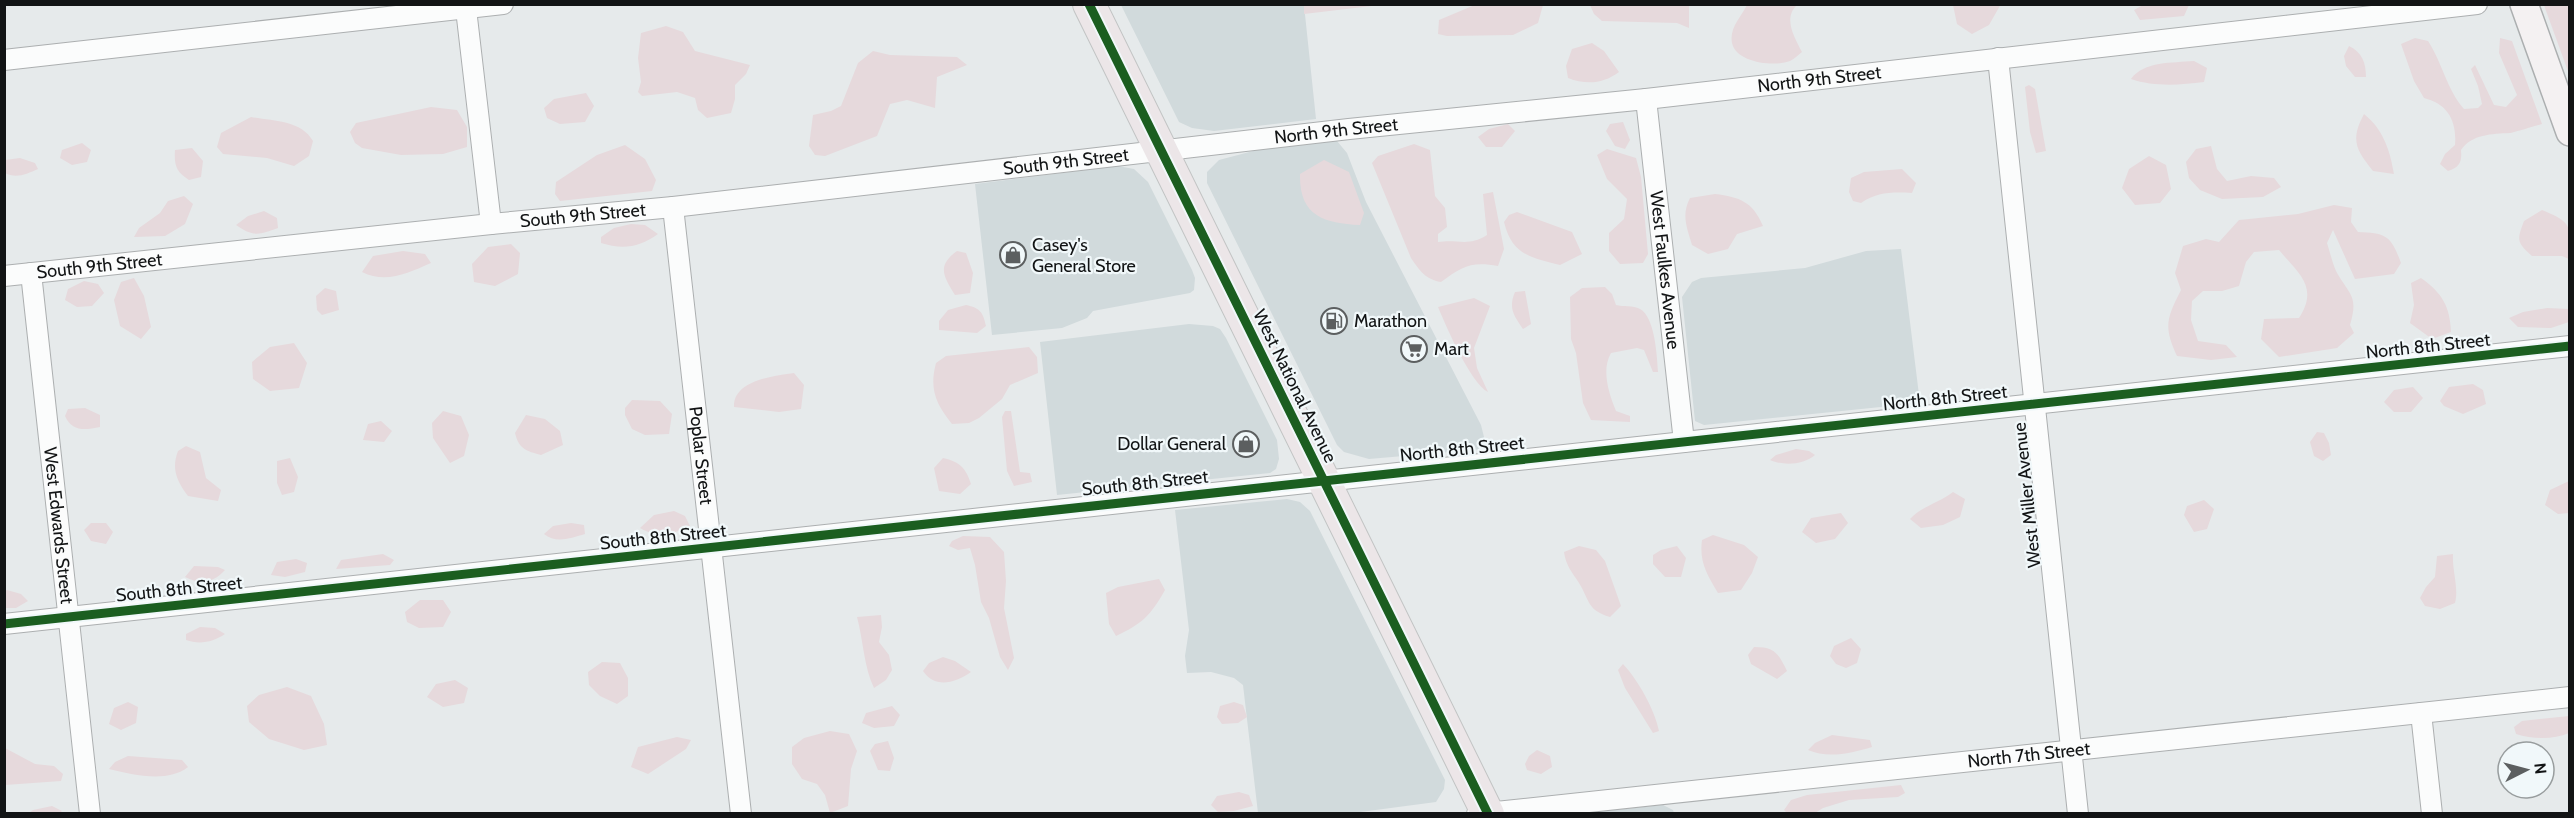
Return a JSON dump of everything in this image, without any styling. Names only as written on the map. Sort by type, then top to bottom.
[{"type":"main road","name":"West National Avenue","points":[[1089,4],[1324,480],[1484,813]]},
{"type":"main road","points":[[2524,4],[2570,132]]},
{"type":"street","points":[[4,60],[503,4]]},
{"type":"street","name":"North 9th Street","points":[[1161,151],[1349,129],[1646,99],[2477,4]]},
{"type":"street","points":[[466,9],[491,224]]},
{"type":"street","name":"West Miller Avenue","points":[[1998,58],[2078,813]]},
{"type":"street","name":"West Faulkes Avenue","points":[[1646,99],[1684,442]]},
{"type":"street","name":"South 9th Street","points":[[4,276],[673,207],[1161,151]]},
{"type":"street","name":"Poplar Street","points":[[673,207],[741,813]]},
{"type":"street","name":"West Edwards Street","points":[[31,273],[90,813]]},
{"type":"street","name":"North 8th Street","points":[[1324,480],[2570,346]]},
{"type":"street","name":"South 8th Street","points":[[4,624],[1324,480]]},
{"type":"street","name":"North 7th Street","points":[[1484,813],[2570,697]]},
{"type":"street","points":[[2421,713],[2432,813]]},
{"type":"shaded area","points":[[1304,4],[1380,4],[1380,5],[1304,14]]},
{"type":"shaded area","points":[[1477,4],[1543,5],[1538,23],[1513,35],[1447,36],[1438,34],[1439,20]]},
{"type":"shaded area","points":[[2001,4],[1989,25],[1972,34],[1957,24],[1953,5]]},
{"type":"shaded area","points":[[1121,5],[1304,5],[1316,119],[1214,131],[1192,128],[1179,122]]},
{"type":"shaded area","points":[[1590,5],[1689,5],[1689,28],[1677,23],[1602,21],[1594,14]]},
{"type":"shaded area","points":[[1747,5],[1797,5],[1790,22],[1802,52],[1790,61],[1775,64],[1748,59],[1735,50],[1732,43],[1732,32]]},
{"type":"shaded area","points":[[2143,5],[2189,5],[2184,16],[2140,20],[2134,10]]},
{"type":"shaded area","points":[[2544,5],[2569,5],[2569,74],[2545,8]]},
{"type":"shaded area","points":[[666,26],[683,32],[695,51],[750,65],[746,74],[735,85],[735,99],[731,113],[707,118],[698,110],[695,98],[677,92],[642,96],[638,92],[641,82],[638,58],[641,33]]},
{"type":"shaded area","points":[[2415,38],[2428,41],[2453,93],[2464,109],[2478,108],[2482,104],[2471,69],[2475,65],[2494,105],[2506,107],[2517,95],[2499,53],[2500,38],[2512,41],[2542,124],[2512,133],[2483,136],[2471,141],[2461,150],[2459,164],[2448,171],[2440,164],[2445,154],[2455,145],[2454,128],[2445,109],[2424,98],[2414,81],[2401,44]]},
{"type":"shaded area","points":[[1592,43],[1604,51],[1619,72],[1607,79],[1594,82],[1581,82],[1568,78],[1566,66],[1572,49]]},
{"type":"shaded area","points":[[2349,46],[2362,58],[2366,77],[2355,77],[2346,66],[2344,56]]},
{"type":"shaded area","points":[[873,51],[890,55],[957,57],[967,65],[937,77],[935,108],[907,100],[890,104],[877,136],[825,156],[815,155],[809,146],[813,115],[841,106],[858,63]]},
{"type":"shaded area","points":[[2194,61],[2207,68],[2204,82],[2158,84],[2131,79],[2143,69],[2151,66]]},
{"type":"shaded area","points":[[2029,85],[2035,89],[2046,151],[2036,153],[2030,132],[2025,87]]},
{"type":"shaded area","points":[[586,93],[594,106],[585,122],[560,124],[547,118],[544,108],[554,99]]},
{"type":"shaded area","points":[[431,107],[457,110],[467,127],[467,147],[443,154],[401,155],[362,148],[355,143],[350,132],[356,123]]},
{"type":"shaded area","points":[[2364,114],[2376,126],[2385,141],[2394,174],[2373,171],[2359,151],[2356,138]]},
{"type":"shaded area","points":[[251,117],[286,123],[301,129],[313,141],[309,156],[294,166],[267,158],[223,154],[217,147],[221,133]]},
{"type":"shaded area","points":[[1623,122],[1630,140],[1625,149],[1615,146],[1606,131],[1610,124]]},
{"type":"shaded area","points":[[1508,124],[1515,131],[1502,147],[1486,147],[1478,137],[1489,129]]},
{"type":"shaded area","points":[[1337,141],[1347,153],[1366,202],[1481,425],[1486,445],[1484,449],[1369,459],[1344,452],[1337,445],[1207,183],[1207,172],[1219,160],[1257,150]]},
{"type":"shaded area","points":[[82,143],[91,150],[87,162],[72,165],[60,158],[62,150]]},
{"type":"shaded area","points":[[1414,144],[1430,150],[1435,196],[1445,208],[1447,227],[1438,234],[1438,242],[1469,242],[1487,235],[1483,194],[1493,192],[1504,249],[1498,266],[1481,264],[1468,266],[1441,282],[1423,274],[1417,267],[1411,258],[1372,163],[1378,156]]},
{"type":"shaded area","points":[[625,145],[645,159],[656,180],[652,191],[560,201],[555,194],[556,182],[597,155]]},
{"type":"shaded area","points":[[2211,146],[2217,169],[2227,181],[2251,176],[2274,178],[2281,187],[2263,197],[2222,199],[2200,190],[2189,178],[2186,162],[2196,149]]},
{"type":"shaded area","points":[[192,148],[203,161],[201,177],[189,180],[177,168],[175,150]]},
{"type":"shaded area","points":[[1607,149],[1636,158],[1641,177],[1648,254],[1643,263],[1620,264],[1609,251],[1609,233],[1624,219],[1627,199],[1607,179],[1597,155]]},
{"type":"shaded area","points":[[2149,156],[2166,165],[2171,189],[2160,203],[2135,205],[2122,188],[2129,169]]},
{"type":"shaded area","points":[[20,158],[35,163],[38,169],[17,176],[5,173],[5,160]]},
{"type":"shaded area","points":[[1324,160],[1349,172],[1364,213],[1360,225],[1325,219],[1309,208],[1304,199],[1300,174]]},
{"type":"shaded area","points":[[1118,166],[1134,169],[1148,182],[1192,270],[1195,278],[1194,290],[1190,293],[1093,311],[1087,318],[1062,328],[992,335],[975,184]]},
{"type":"shaded area","points":[[1902,169],[1916,183],[1912,193],[1885,194],[1861,203],[1853,201],[1849,192],[1851,178],[1864,172]]},
{"type":"shaded area","points":[[1715,194],[1745,202],[1755,211],[1763,226],[1737,234],[1728,249],[1708,254],[1692,245],[1686,222],[1686,210],[1690,198]]},
{"type":"shaded area","points":[[184,196],[193,204],[185,224],[165,236],[134,237],[139,228],[160,213],[168,201]]},
{"type":"shaded area","points":[[2334,205],[2352,208],[2351,222],[2358,232],[2376,233],[2387,238],[2401,263],[2394,274],[2355,279],[2333,230],[2327,243],[2336,271],[2353,301],[2350,325],[2354,333],[2337,348],[2279,357],[2261,339],[2264,319],[2299,318],[2305,307],[2307,289],[2299,274],[2279,250],[2254,252],[2246,262],[2239,286],[2222,291],[2203,291],[2192,301],[2191,320],[2198,341],[2226,345],[2237,357],[2211,360],[2177,356],[2170,337],[2168,322],[2181,290],[2175,273],[2183,246],[2206,239],[2219,242],[2239,220],[2298,214]]},
{"type":"shaded area","points":[[2542,210],[2560,218],[2568,227],[2569,259],[2562,256],[2532,256],[2521,244],[2519,237],[2524,221]]},
{"type":"shaded area","points":[[264,211],[277,218],[278,228],[256,234],[247,232],[236,225],[248,216]]},
{"type":"shaded area","points":[[1517,212],[1572,232],[1582,254],[1560,265],[1524,253],[1512,242],[1504,222],[1509,215]]},
{"type":"shaded area","points":[[631,224],[645,225],[658,234],[645,242],[631,246],[601,243],[601,237],[614,228]]},
{"type":"shaded area","points":[[511,244],[520,253],[518,274],[495,286],[474,282],[472,264],[488,247]]},
{"type":"shaded area","points":[[1901,249],[1920,403],[1704,425],[1695,421],[1682,297],[1692,282],[1701,278],[1805,268],[1866,251]]},
{"type":"shaded area","points":[[403,251],[425,254],[431,263],[397,276],[380,277],[362,272],[373,256]]},
{"type":"shaded area","points":[[957,251],[966,253],[973,273],[970,293],[955,295],[945,277],[944,267],[950,256]]},
{"type":"shaded area","points":[[134,278],[144,296],[151,327],[141,339],[120,326],[114,300],[121,282]]},
{"type":"shaded area","points":[[2421,278],[2444,301],[2449,315],[2451,332],[2432,339],[2410,323],[2414,305],[2411,283]]},
{"type":"shaded area","points":[[84,281],[98,284],[104,293],[92,306],[77,307],[65,300],[68,289]]},
{"type":"shaded area","points":[[1605,287],[1612,294],[1616,305],[1637,308],[1645,313],[1654,338],[1658,372],[1653,372],[1644,350],[1637,348],[1611,353],[1608,360],[1606,374],[1613,404],[1616,411],[1630,416],[1630,422],[1591,420],[1583,403],[1576,353],[1571,339],[1570,297],[1582,288]]},
{"type":"shaded area","points":[[325,288],[336,291],[339,310],[322,315],[317,310],[316,296]]},
{"type":"shaded area","points":[[1525,291],[1531,324],[1523,329],[1515,316],[1512,303],[1515,292]]},
{"type":"shaded area","points":[[1474,298],[1490,306],[1474,348],[1477,368],[1488,392],[1481,387],[1467,367],[1438,307]]},
{"type":"shaded area","points":[[966,305],[980,311],[986,326],[977,333],[939,330],[939,321],[948,310]]},
{"type":"shaded area","points":[[2547,308],[2569,309],[2569,322],[2551,328],[2518,327],[2509,318],[2523,312]]},
{"type":"shaded area","points":[[1189,324],[1213,326],[1220,329],[1226,338],[1277,440],[1279,459],[1276,469],[1270,473],[1057,495],[1040,342]]},
{"type":"shaded area","points":[[294,343],[307,363],[299,388],[270,391],[253,379],[252,362],[270,347]]},
{"type":"shaded area","points":[[1029,347],[1037,357],[1038,373],[1010,385],[1002,399],[979,418],[969,423],[952,424],[935,396],[933,381],[936,363],[946,356]]},
{"type":"shaded area","points":[[794,373],[804,385],[801,409],[779,412],[734,407],[735,398],[747,385],[766,378]]},
{"type":"shaded area","points":[[2473,384],[2483,390],[2486,404],[2463,414],[2444,406],[2440,401],[2449,387]]},
{"type":"shaded area","points":[[2413,387],[2423,398],[2411,412],[2394,412],[2384,402],[2394,390]]},
{"type":"shaded area","points":[[632,400],[660,401],[672,414],[669,434],[645,435],[632,429],[625,415],[625,408]]},
{"type":"shaded area","points":[[85,408],[100,415],[100,427],[80,429],[71,425],[65,416],[68,409]]},
{"type":"shaded area","points":[[443,411],[461,416],[469,435],[464,456],[450,463],[433,438],[432,423]]},
{"type":"shaded area","points":[[1005,411],[1011,411],[1020,472],[1030,473],[1032,482],[1014,486],[1007,471],[1002,417]]},
{"type":"shaded area","points":[[526,415],[545,419],[560,431],[563,445],[541,455],[524,448],[515,433]]},
{"type":"shaded area","points":[[381,421],[392,431],[384,442],[363,440],[368,424]]},
{"type":"shaded area","points":[[2317,432],[2324,433],[2329,443],[2331,455],[2323,461],[2314,456],[2310,442]]},
{"type":"shaded area","points":[[186,446],[200,452],[206,478],[221,490],[218,501],[188,496],[181,485],[176,475],[175,464],[178,451]]},
{"type":"shaded area","points":[[1796,449],[1809,451],[1815,455],[1805,461],[1793,463],[1770,460],[1776,455]]},
{"type":"shaded area","points":[[290,458],[298,477],[294,492],[282,495],[277,483],[277,461]]},
{"type":"shaded area","points":[[943,458],[961,466],[967,474],[971,484],[960,494],[939,491],[934,468]]},
{"type":"shaded area","points":[[2569,481],[2569,513],[2558,514],[2545,505],[2550,490]]},
{"type":"shaded area","points":[[1953,492],[1965,499],[1960,517],[1943,525],[1921,528],[1910,519],[1920,511]]},
{"type":"shaded area","points":[[1287,499],[1300,502],[1310,511],[1445,780],[1444,789],[1436,802],[1353,813],[1258,813],[1243,685],[1234,678],[1211,672],[1187,673],[1185,656],[1189,630],[1175,510]]},
{"type":"shaded area","points":[[2204,500],[2214,509],[2207,529],[2194,532],[2184,515],[2187,506]]},
{"type":"shaded area","points":[[674,511],[685,516],[690,526],[677,532],[659,535],[640,528],[654,515]]},
{"type":"shaded area","points":[[1841,513],[1848,523],[1835,539],[1816,543],[1802,532],[1811,518]]},
{"type":"shaded area","points":[[91,523],[106,523],[113,532],[106,544],[91,541],[84,530]]},
{"type":"shaded area","points":[[571,523],[584,525],[585,534],[554,539],[544,534],[553,526]]},
{"type":"shaded area","points":[[1713,535],[1744,545],[1758,557],[1752,573],[1741,590],[1718,593],[1707,574],[1702,555],[1702,540]]},
{"type":"shaded area","points":[[963,536],[990,537],[1004,552],[1006,581],[1004,608],[1014,658],[1008,670],[1000,657],[989,618],[981,602],[970,548],[958,550],[949,546],[952,541]]},
{"type":"shaded area","points":[[1579,546],[1596,550],[1605,561],[1621,606],[1610,617],[1593,608],[1568,565],[1564,552]]},
{"type":"shaded area","points":[[1677,546],[1686,558],[1681,577],[1665,577],[1653,564],[1653,555],[1661,550]]},
{"type":"shaded area","points":[[383,554],[394,560],[390,565],[336,569],[341,560]]},
{"type":"shaded area","points":[[2453,554],[2455,603],[2440,609],[2425,606],[2420,598],[2435,577],[2437,556]]},
{"type":"shaded area","points":[[296,559],[307,563],[305,572],[285,577],[271,575],[277,562]]},
{"type":"shaded area","points":[[194,566],[218,567],[225,570],[216,578],[202,582],[185,577]]},
{"type":"shaded area","points":[[1159,579],[1165,590],[1155,606],[1139,623],[1116,636],[1109,624],[1106,593],[1118,587]]},
{"type":"shaded area","points":[[5,591],[21,594],[28,601],[16,608],[5,608]]},
{"type":"shaded area","points":[[420,600],[443,600],[451,612],[443,627],[419,628],[407,622],[405,612]]},
{"type":"shaded area","points":[[881,615],[882,627],[879,642],[889,655],[892,670],[886,680],[874,688],[866,663],[857,617]]},
{"type":"shaded area","points":[[200,627],[215,628],[225,634],[206,642],[186,640],[186,634]]},
{"type":"shaded area","points":[[1851,638],[1861,649],[1857,663],[1846,668],[1836,664],[1830,656],[1834,646]]},
{"type":"shaded area","points":[[1754,647],[1767,648],[1775,652],[1787,671],[1777,679],[1751,664],[1748,655]]},
{"type":"shaded area","points":[[943,657],[955,661],[971,672],[946,682],[939,682],[928,677],[923,671],[929,663]]},
{"type":"shaded area","points":[[602,662],[620,663],[628,678],[628,696],[617,704],[600,696],[589,685],[588,672]]},
{"type":"shaded area","points":[[1623,664],[1645,696],[1659,731],[1653,733],[1625,688],[1618,670]]},
{"type":"shaded area","points":[[455,680],[468,688],[464,703],[443,707],[427,697],[436,684]]},
{"type":"shaded area","points":[[287,687],[311,696],[324,724],[327,745],[304,750],[269,739],[249,722],[247,706],[259,695]]},
{"type":"shaded area","points":[[128,702],[138,707],[136,723],[121,730],[109,724],[114,708]]},
{"type":"shaded area","points":[[1234,702],[1243,705],[1247,717],[1238,723],[1222,724],[1217,717],[1220,706]]},
{"type":"shaded area","points":[[892,706],[900,715],[894,726],[874,728],[862,723],[866,713]]},
{"type":"shaded area","points":[[2569,716],[2569,733],[2556,737],[2522,736],[2516,734],[2514,727],[2522,721]]},
{"type":"shaded area","points":[[830,731],[849,734],[857,751],[851,769],[848,806],[830,813],[825,795],[817,784],[802,779],[792,764],[792,747],[804,738]]},
{"type":"shaded area","points":[[1832,735],[1870,740],[1872,747],[1832,755],[1808,750],[1815,743]]},
{"type":"shaded area","points":[[677,737],[691,740],[686,749],[648,774],[631,767],[638,747]]},
{"type":"shaded area","points":[[888,741],[894,758],[890,771],[878,770],[870,751],[875,744]]},
{"type":"shaded area","points":[[5,748],[35,764],[54,766],[63,774],[61,781],[5,785]]},
{"type":"shaded area","points":[[1537,750],[1550,756],[1552,767],[1541,774],[1527,770],[1525,764],[1529,756]]},
{"type":"shaded area","points":[[128,756],[182,760],[188,767],[171,775],[161,776],[139,775],[109,769],[115,762]]},
{"type":"shaded area","points":[[1901,785],[1905,793],[1898,797],[1849,800],[1823,808],[1815,813],[1787,813],[1784,810],[1791,800],[1807,795]]},
{"type":"shaded area","points":[[1239,792],[1249,795],[1253,806],[1218,812],[1211,805],[1217,796]]},
{"type":"shaded area","points":[[1663,805],[1673,810],[1674,813],[1586,813]]},
{"type":"shaded area","points":[[52,806],[62,811],[60,813],[29,813],[33,810]]},
{"type":"cycle path","points":[[1089,4],[1488,814]]},
{"type":"cycle path","points":[[4,624],[2570,346]]},
{"type":"place","name":"Casey's General Store","points":[[1013,255]]},
{"type":"place","name":"Marathon","points":[[1334,321]]},
{"type":"place","name":"Mart","points":[[1414,349]]},
{"type":"place","name":"Dollar General","points":[[1246,444]]}]
